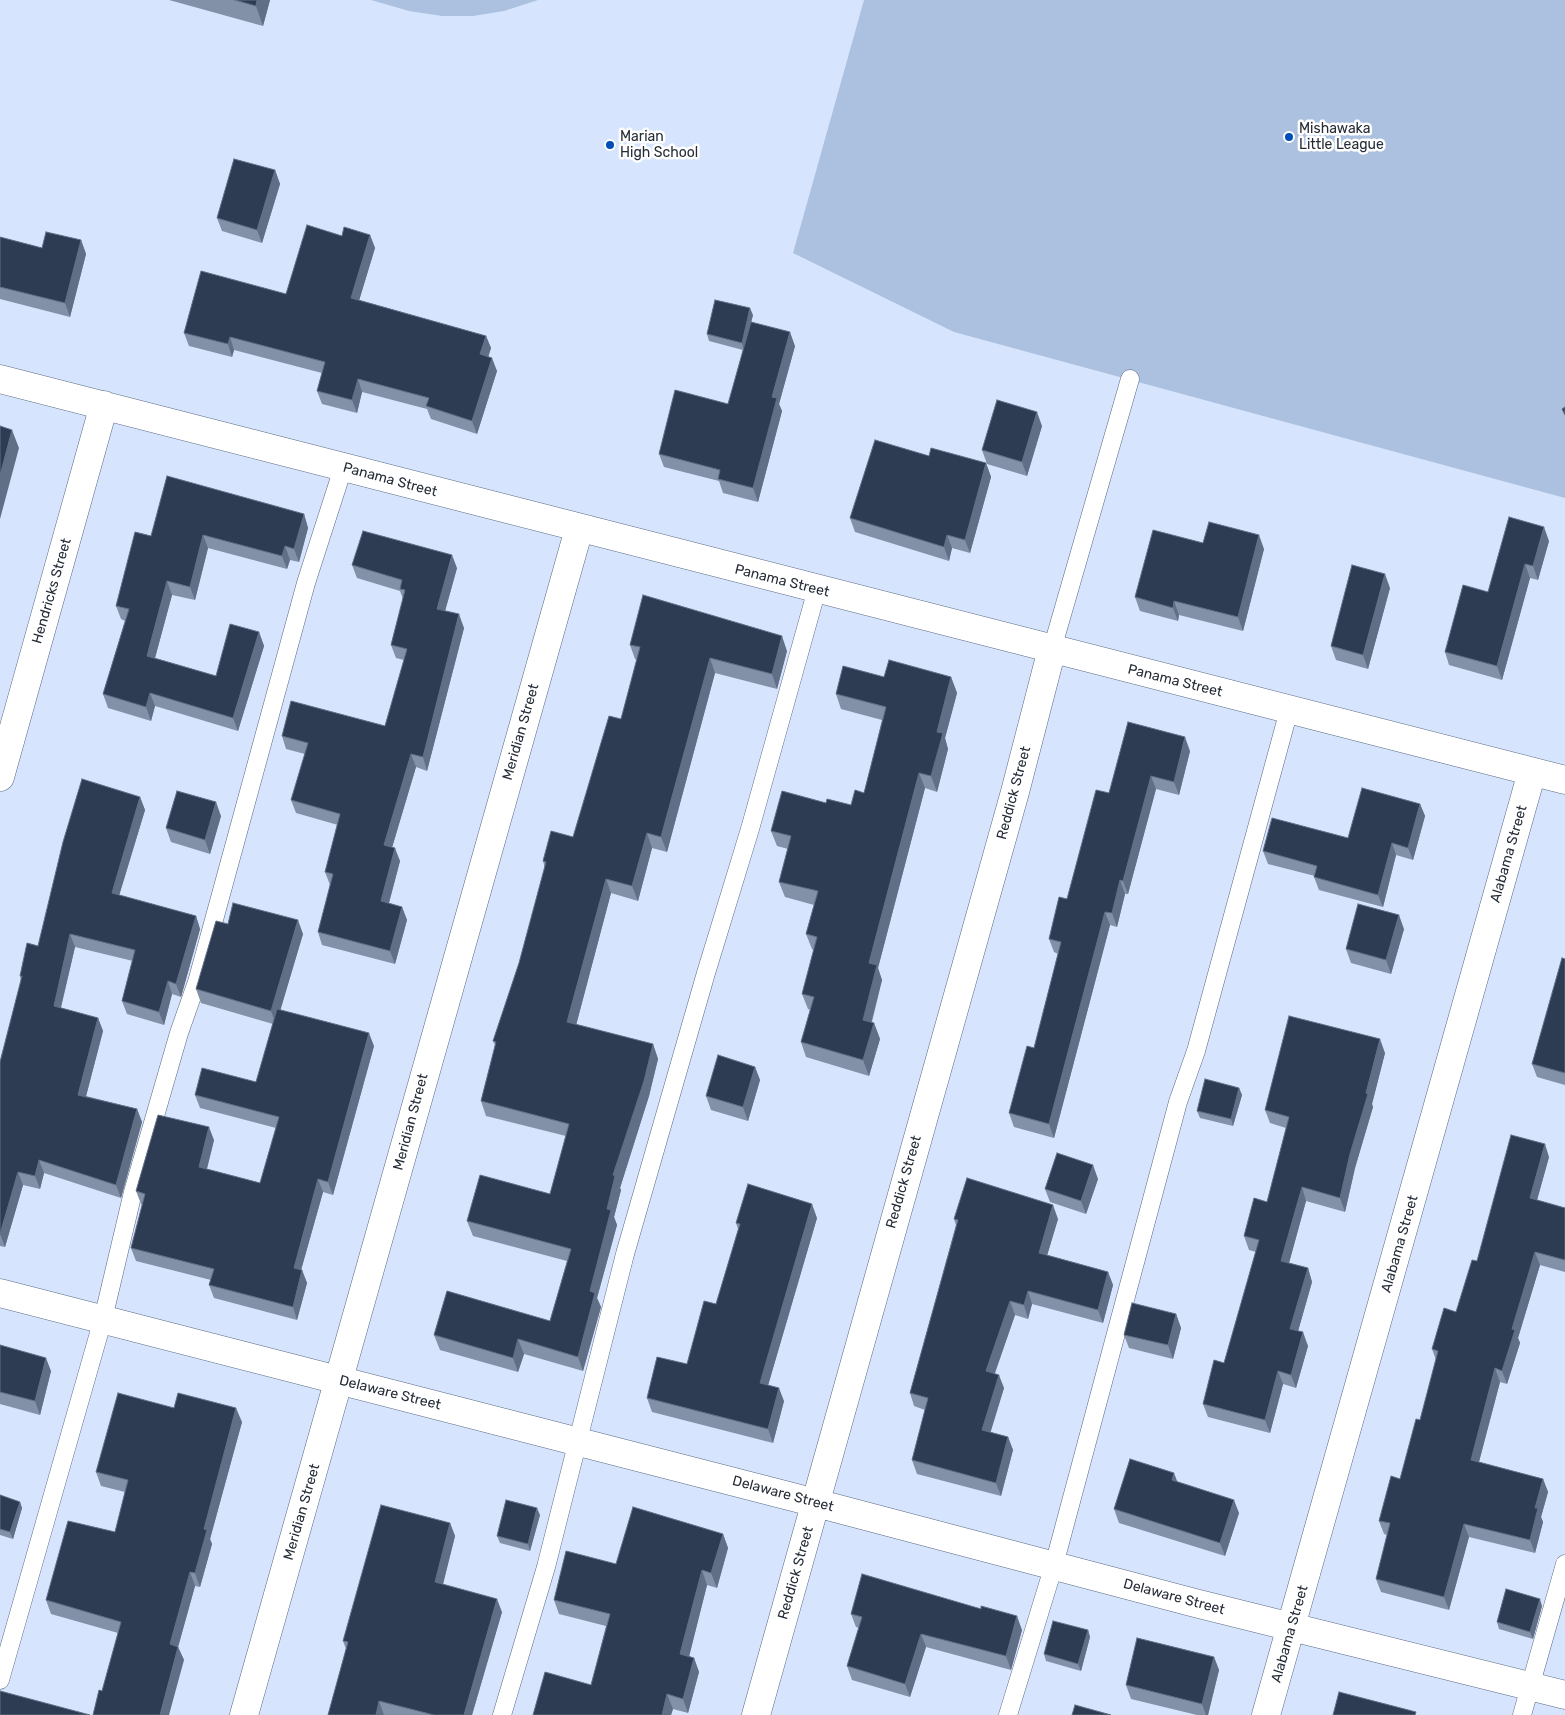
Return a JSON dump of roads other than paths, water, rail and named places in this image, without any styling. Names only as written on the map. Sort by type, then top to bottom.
[{"type":"street","name":"Panama Street","points":[[0,379],[579,529],[1565,780]]},
{"type":"street","name":"Hendricks Street","points":[[0,777],[104,406]]},
{"type":"street","name":"Meridian Street","points":[[244,1715],[459,948],[579,529]]},
{"type":"street","name":"Reddick Street","points":[[756,1715],[1015,792],[1052,649]]},
{"type":"street","name":"Alabama Street","points":[[1266,1715],[1532,772]]},
{"type":"street","name":"Delaware Street","points":[[0,1293],[816,1502],[1195,1603],[1565,1695]]},
{"type":"lane","points":[[1052,649],[1130,380]]},
{"type":"lane","points":[[0,1680],[103,1319],[133,1192],[179,1033],[197,982],[306,583],[343,468]]},
{"type":"lane","points":[[502,1715],[546,1566],[625,1254],[706,973],[750,829],[817,589]]},
{"type":"lane","points":[[1008,1715],[1054,1565],[1172,1121],[1196,1051],[1289,710]]},
{"type":"lane","points":[[1522,1715],[1565,1564]]},
{"type":"place","name":"Mishawaka Little League","points":[[1289,137]]},
{"type":"place","name":"Marian High School","points":[[610,145]]}]
